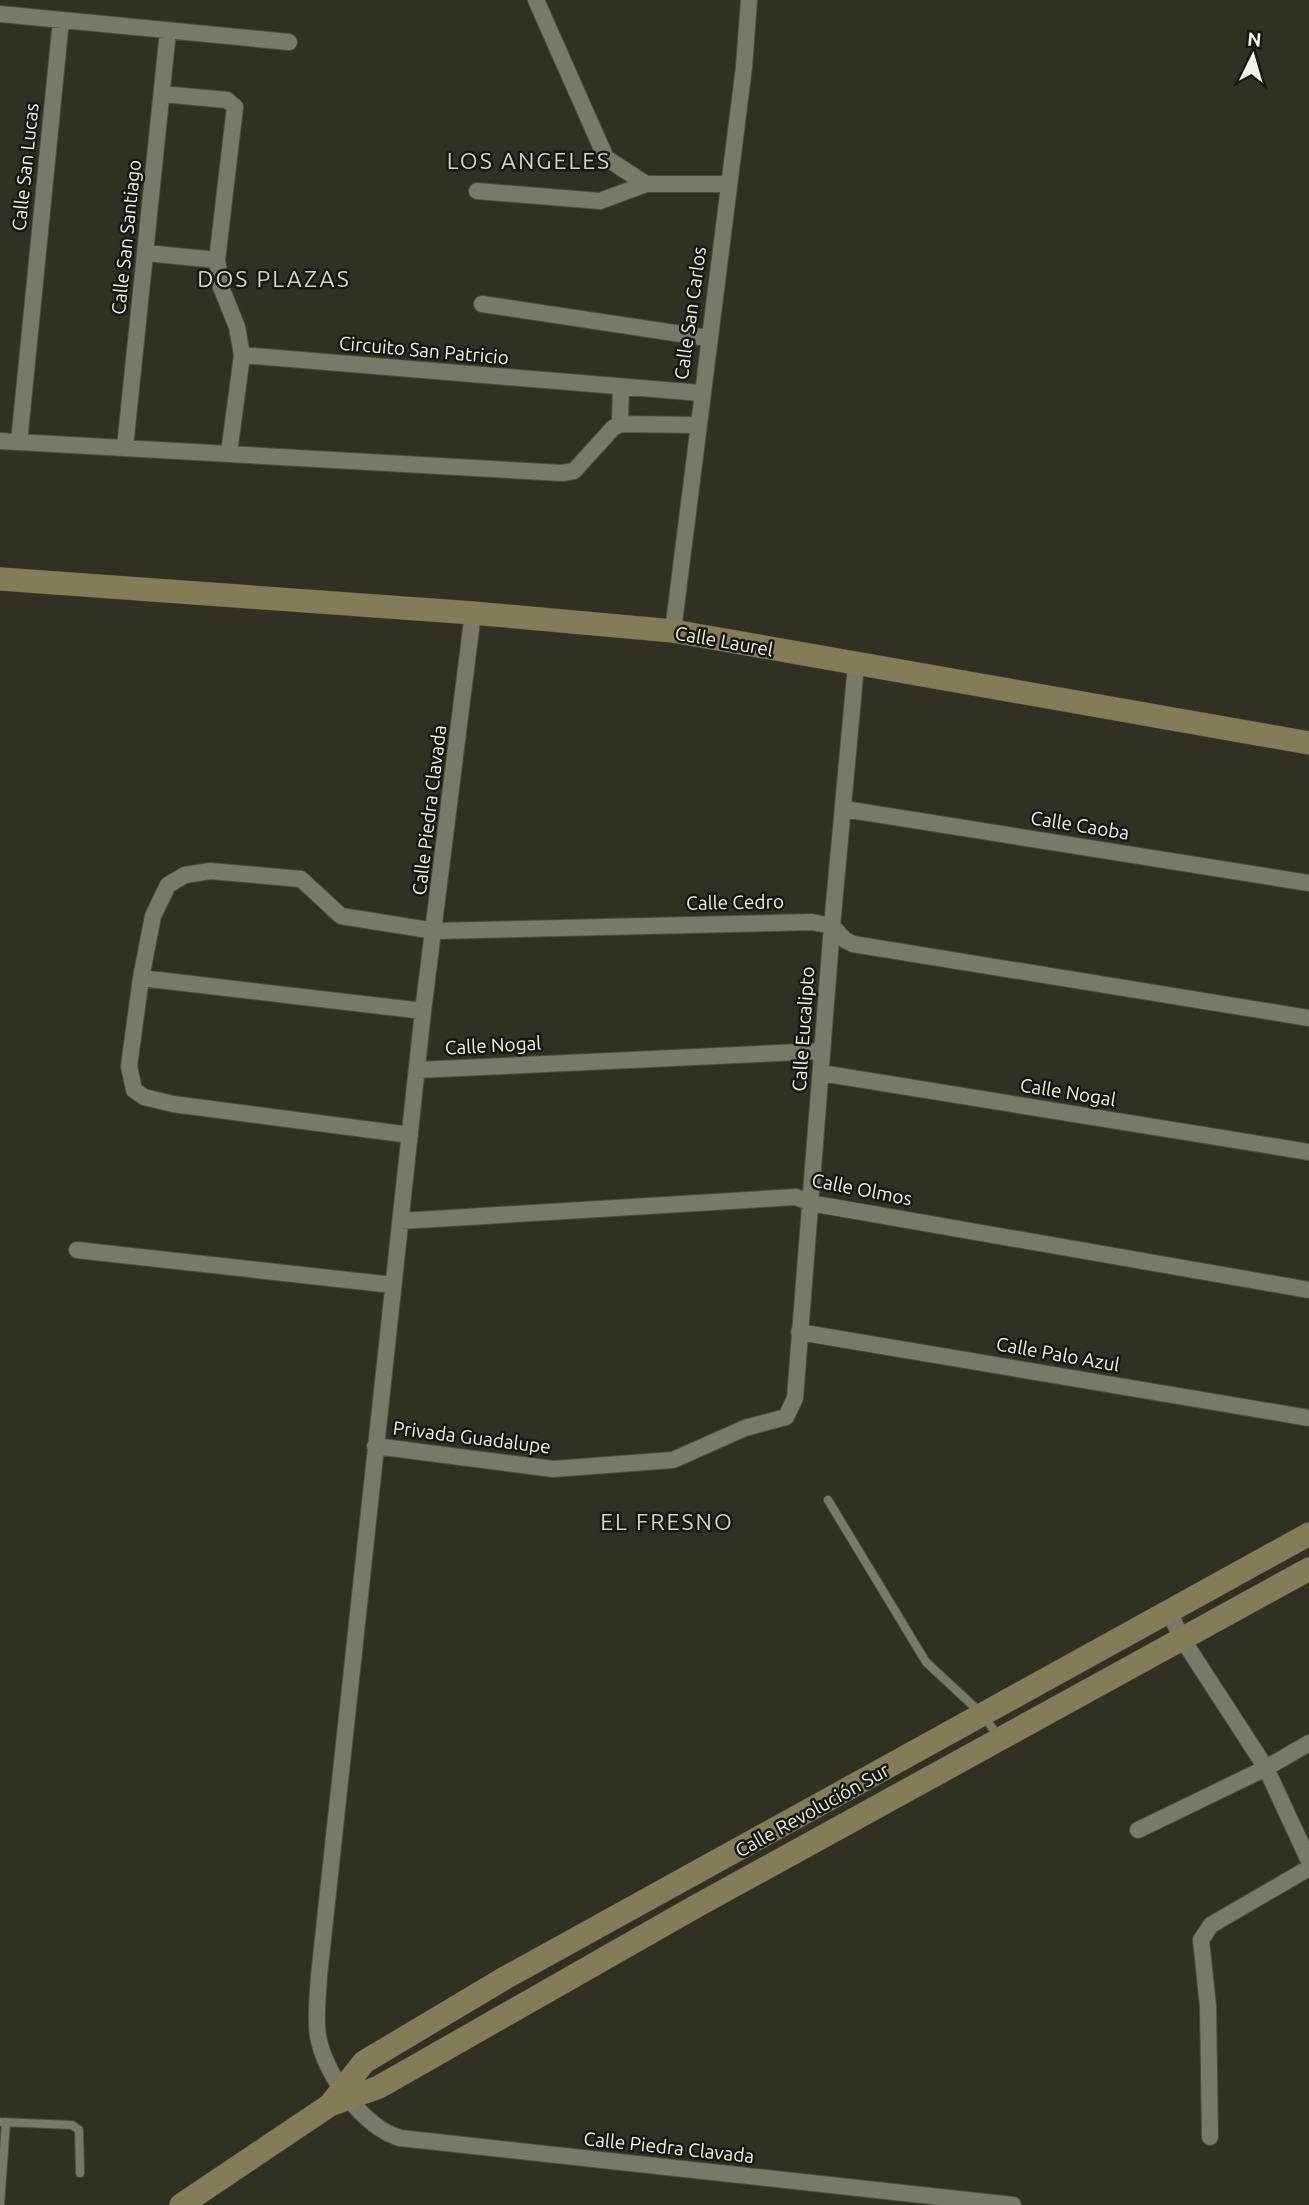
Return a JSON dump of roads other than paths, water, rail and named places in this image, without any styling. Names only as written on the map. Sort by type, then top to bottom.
[{"type":"main road","name":"Calle Laurel","points":[[0,579],[473,613],[673,631],[1309,743]]},
{"type":"main road","name":"Calle Revolución Sur","points":[[335,2102],[363,2062],[505,1978],[1309,1534]]},
{"type":"main road","name":"Calle Revolución Sur","points":[[181,2205],[335,2102],[521,2004],[1181,1637],[1309,1569]]},
{"type":"main road","points":[[679,1883],[693,1908]]},
{"type":"main road","points":[[505,1978],[521,2004]]},
{"type":"street","points":[[536,0],[606,158],[646,184]]},
{"type":"street","name":"Calle San Carlos","points":[[673,631],[750,0]]},
{"type":"street","points":[[0,14],[289,42]]},
{"type":"street","name":"Calle San Lucas","points":[[19,442],[61,20]]},
{"type":"street","name":"Calle San Santiago","points":[[125,447],[169,31]]},
{"type":"street","points":[[162,93],[234,104],[217,260],[221,287],[237,327],[242,355],[229,453]]},
{"type":"street","points":[[477,191],[600,201],[646,184],[728,184]]},
{"type":"street","points":[[146,253],[217,260]]},
{"type":"street","points":[[482,304],[708,338]]},
{"type":"street","name":"Circuito San Patricio","points":[[242,355],[701,393]]},
{"type":"street","points":[[620,424],[621,387]]},
{"type":"street","points":[[0,441],[562,473],[574,471],[613,428],[620,424],[698,425]]},
{"type":"street","name":"Calle Piedra Clavada","points":[[473,613],[423,1011],[317,2003],[318,2035],[335,2102],[377,2128],[417,2141],[1013,2205]]},
{"type":"street","name":"Calle Eucalipto","points":[[795,1398],[832,926],[856,664]]},
{"type":"street","name":"Calle Caoba","points":[[844,809],[1309,883]]},
{"type":"street","name":"Calle Cedro","points":[[141,978],[153,916],[168,885],[185,875],[210,871],[300,879],[341,916],[435,932],[792,922],[832,926],[845,940],[853,944],[1309,1018]]},
{"type":"street","points":[[410,1135],[173,1104],[144,1097],[134,1090],[129,1075],[141,978],[423,1011]]},
{"type":"street","name":"Calle Nogal","points":[[417,1070],[822,1051]]},
{"type":"street","name":"Calle Nogal","points":[[821,1073],[1309,1152]]},
{"type":"street","name":"Calle Olmos","points":[[401,1221],[796,1197],[810,1203],[1309,1290]]},
{"type":"street","points":[[77,1250],[393,1285]]},
{"type":"street","name":"Calle Palo Azul","points":[[799,1332],[1309,1418]]},
{"type":"street","name":"Privada Guadalupe","points":[[375,1446],[553,1469],[673,1460],[745,1428],[786,1417],[795,1398]]},
{"type":"street","points":[[1169,1611],[1181,1637],[1266,1768],[1309,1861]]},
{"type":"street","points":[[1138,1830],[1266,1768],[1309,1743]]},
{"type":"street","points":[[1210,2137],[1208,2006],[1200,1940],[1205,1931],[1221,1920],[1309,1868]]},
{"type":"lane","points":[[828,1500],[926,1662],[984,1715],[1000,1739]]},
{"type":"lane","points":[[0,2205],[3,2122],[72,2125],[79,2130],[81,2137],[80,2173]]},
{"type":"district","name":"LOS ANGELES","points":[[529,160]]},
{"type":"district","name":"DOS PLAZAS","points":[[274,278]]},
{"type":"district","name":"EL FRESNO","points":[[667,1521]]}]
